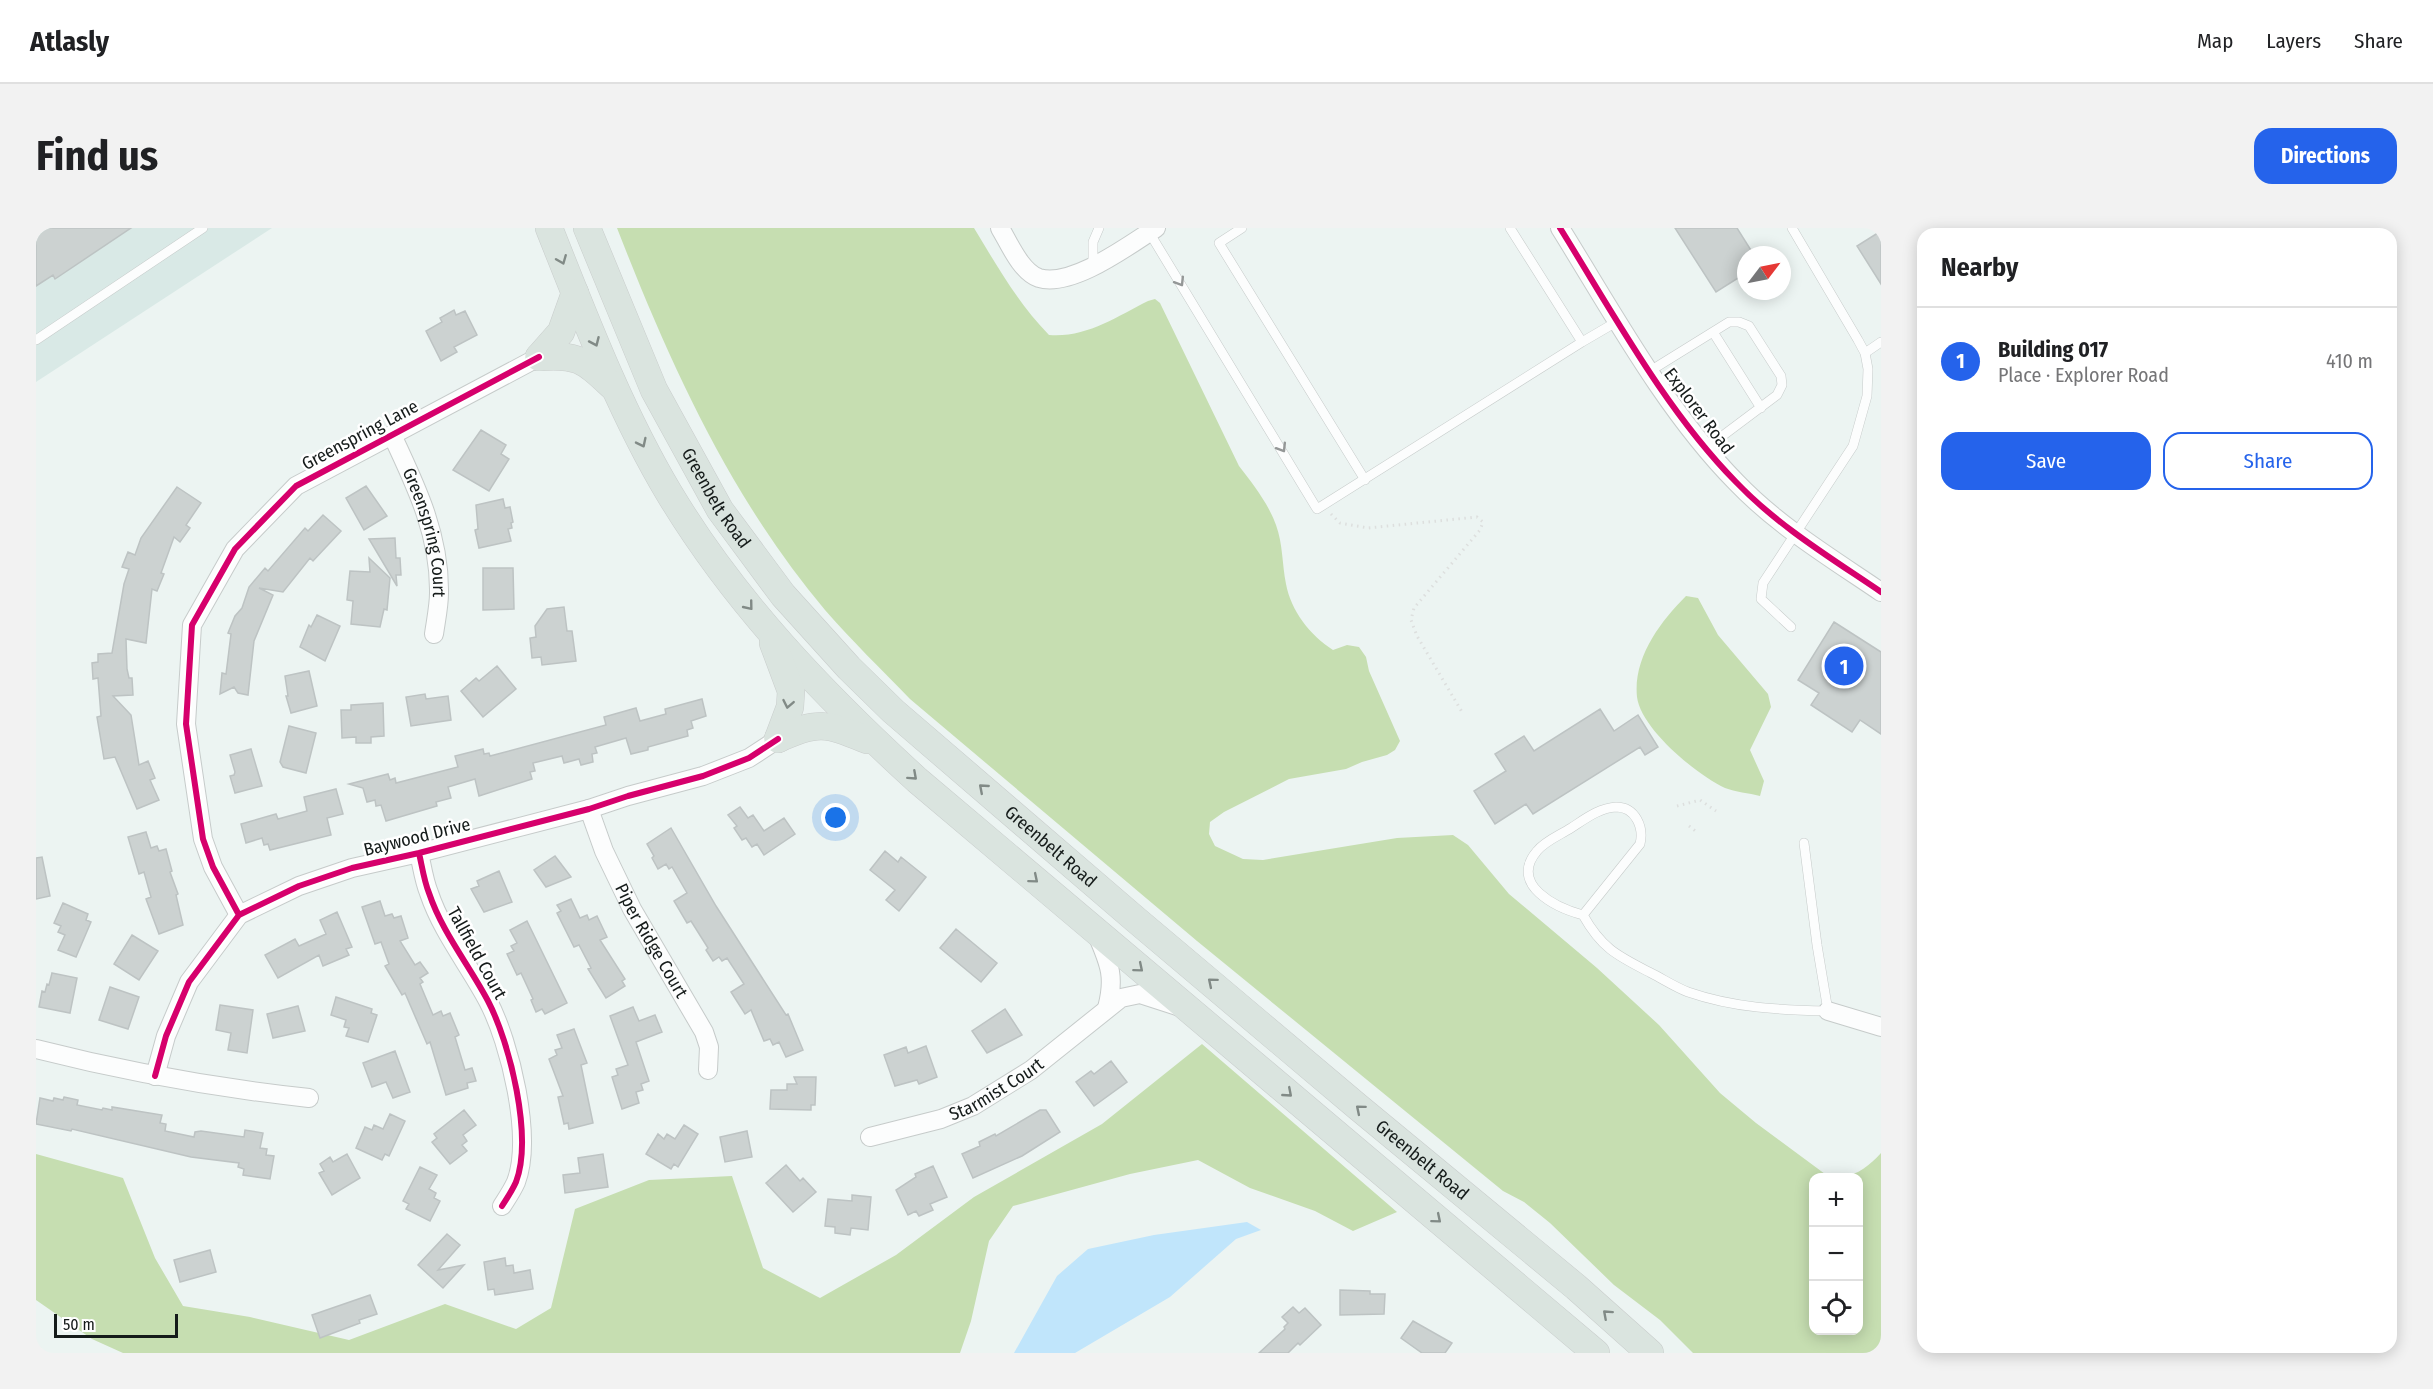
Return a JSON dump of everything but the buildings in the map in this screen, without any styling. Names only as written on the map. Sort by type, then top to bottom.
[{"type":"main road","name":"Greenbelt Road","points":[[549,228],[617,390],[647,453],[689,525],[737,591],[789,656],[878,745],[1596,1353]]},
{"type":"main road","name":"Greenbelt Road","points":[[587,228],[654,390],[720,510],[783,595],[849,668],[893,711],[1088,878],[1358,1107],[1576,1287],[1650,1353]]},
{"type":"main road","points":[[539,357],[561,332],[575,293]]},
{"type":"main road","points":[[539,357],[562,355],[581,360],[617,390]]},
{"type":"main road","points":[[769,631],[790,691],[790,707],[778,739]]},
{"type":"main road","points":[[778,739],[802,727],[821,724],[840,729],[878,745]]},
{"type":"main road","points":[[1066,906],[1088,878]]},
{"type":"street","points":[[1000,228],[1026,268],[1039,278],[1055,279],[1093,266],[1152,230]]},
{"type":"street","name":"Explorer Road","points":[[1560,228],[1650,371],[1705,448],[1736,483],[1796,535],[1881,592]]},
{"type":"street","name":"Greenspring Lane","points":[[239,915],[213,867],[203,839],[186,724],[192,625],[235,549],[296,486],[539,357]]},
{"type":"street","name":"Greenspring Court","points":[[392,435],[424,504],[435,544],[440,595],[434,634]]},
{"type":"street","name":"Explorer Road","points":[[1856,574],[1881,587]]},
{"type":"street","name":"Baywood Drive","points":[[155,1076],[166,1036],[189,982],[239,915],[326,876],[352,868],[590,809],[719,770],[749,758],[778,739]]},
{"type":"street","name":"Piper Ridge Court","points":[[590,809],[604,851],[632,909],[704,1032],[709,1047],[708,1070]]},
{"type":"street","name":"Tallfield Court","points":[[419,853],[428,893],[444,927],[489,1003],[505,1043],[514,1076],[521,1152],[515,1184],[502,1206]]},
{"type":"street","points":[[1094,930],[1110,966],[1112,989],[1107,1008]]},
{"type":"street","name":"Starmist Court","points":[[870,1137],[941,1119],[974,1106],[1031,1070],[1120,998],[1140,994],[1163,1000],[1192,1012]]},
{"type":"street","points":[[1828,1011],[1881,1027]]},
{"type":"street","points":[[36,1049],[155,1076],[232,1090],[309,1098]]},
{"type":"lane","points":[[36,340],[203,228]]},
{"type":"lane","points":[[1093,266],[1093,242],[1099,228]]},
{"type":"lane","points":[[1242,228],[1219,243],[1365,480]]},
{"type":"lane","points":[[1510,228],[1582,342]]},
{"type":"lane","points":[[1791,627],[1761,599],[1763,583],[1853,446],[1868,396],[1868,369],[1865,352],[1792,228]]},
{"type":"lane","points":[[1152,230],[1317,509],[1618,321]]},
{"type":"lane","points":[[1650,371],[1729,322],[1739,322],[1749,326],[1781,376],[1782,386],[1777,395],[1761,408],[1705,448]]},
{"type":"lane","points":[[1713,332],[1761,408]]},
{"type":"lane","points":[[1865,352],[1881,342]]},
{"type":"lane","points":[[1583,915],[1640,844],[1641,825],[1629,810],[1618,807],[1591,815],[1537,850],[1530,861],[1529,875],[1537,892],[1555,905],[1583,915],[1595,936],[1608,949],[1686,991],[1727,1003],[1761,1009],[1828,1011],[1804,843]]},
{"type":"path","points":[[1330,513],[1340,523],[1368,528],[1477,517],[1483,522],[1480,530],[1414,608],[1411,620],[1417,636],[1462,712]]},
{"type":"path","points":[[1677,806],[1700,800],[1716,811]]},
{"type":"path","points":[[1689,826],[1698,833]]},
{"type":"shaded area","points":[[36,228],[272,228],[36,382]]},
{"type":"green space","points":[[617,228],[974,228],[1018,297],[1049,335],[1088,330],[1148,301],[1155,299],[1160,303],[1239,466],[1260,494],[1273,517],[1280,539],[1285,577],[1292,604],[1309,630],[1333,650],[1347,645],[1359,647],[1366,657],[1369,671],[1400,741],[1395,750],[1387,755],[1346,769],[1289,779],[1224,812],[1210,822],[1209,834],[1215,846],[1243,859],[1263,860],[1397,838],[1453,835],[1468,845],[1509,894],[1597,968],[1659,1025],[1720,1093],[1824,1173],[1809,1173],[1809,1335],[1863,1335],[1863,1173],[1855,1173],[1873,1162],[1881,1153],[1881,1353],[1693,1353],[1660,1320],[1614,1285],[1550,1223],[1524,1202],[1503,1191],[1197,941],[910,699],[825,610],[791,567],[760,522],[705,428],[637,279]]},
{"type":"green space","points":[[1686,596],[1698,598],[1718,635],[1768,694],[1771,707],[1750,750],[1764,781],[1760,796],[1725,788],[1700,773],[1672,750],[1648,723],[1641,710],[1637,697],[1637,683],[1644,655],[1658,629]]},
{"type":"green space","points":[[1202,1044],[1397,1212],[1353,1231],[1315,1211],[1250,1188],[1198,1160],[1130,1174],[1013,1206],[989,1241],[971,1321],[960,1353],[123,1353],[92,1339],[36,1300],[36,1154],[123,1178],[155,1258],[183,1306],[250,1317],[349,1340],[445,1304],[516,1329],[551,1308],[575,1209],[649,1180],[732,1176],[763,1268],[820,1298],[896,1255],[974,1197],[1102,1124]]},
{"type":"water","points":[[1247,1222],[1261,1230],[1236,1239],[1170,1297],[1075,1353],[1014,1353],[1057,1276],[1088,1249],[1154,1235]]},
{"type":"cycle path","points":[[1560,228],[1664,393],[1711,454],[1736,482],[1769,513],[1805,541],[1881,592]]},
{"type":"cycle path","points":[[239,915],[213,867],[203,839],[186,724],[192,625],[235,549],[296,486],[539,357]]},
{"type":"cycle path","points":[[155,1076],[166,1036],[189,982],[239,915],[299,886],[352,868],[589,809],[703,776],[749,758],[778,739]]},
{"type":"cycle path","points":[[419,853],[434,907],[448,935],[481,988],[496,1019],[517,1090],[522,1141],[521,1163],[516,1182],[502,1206]]},
{"type":"place","name":"Building 017","points":[[1844,666]]}]
